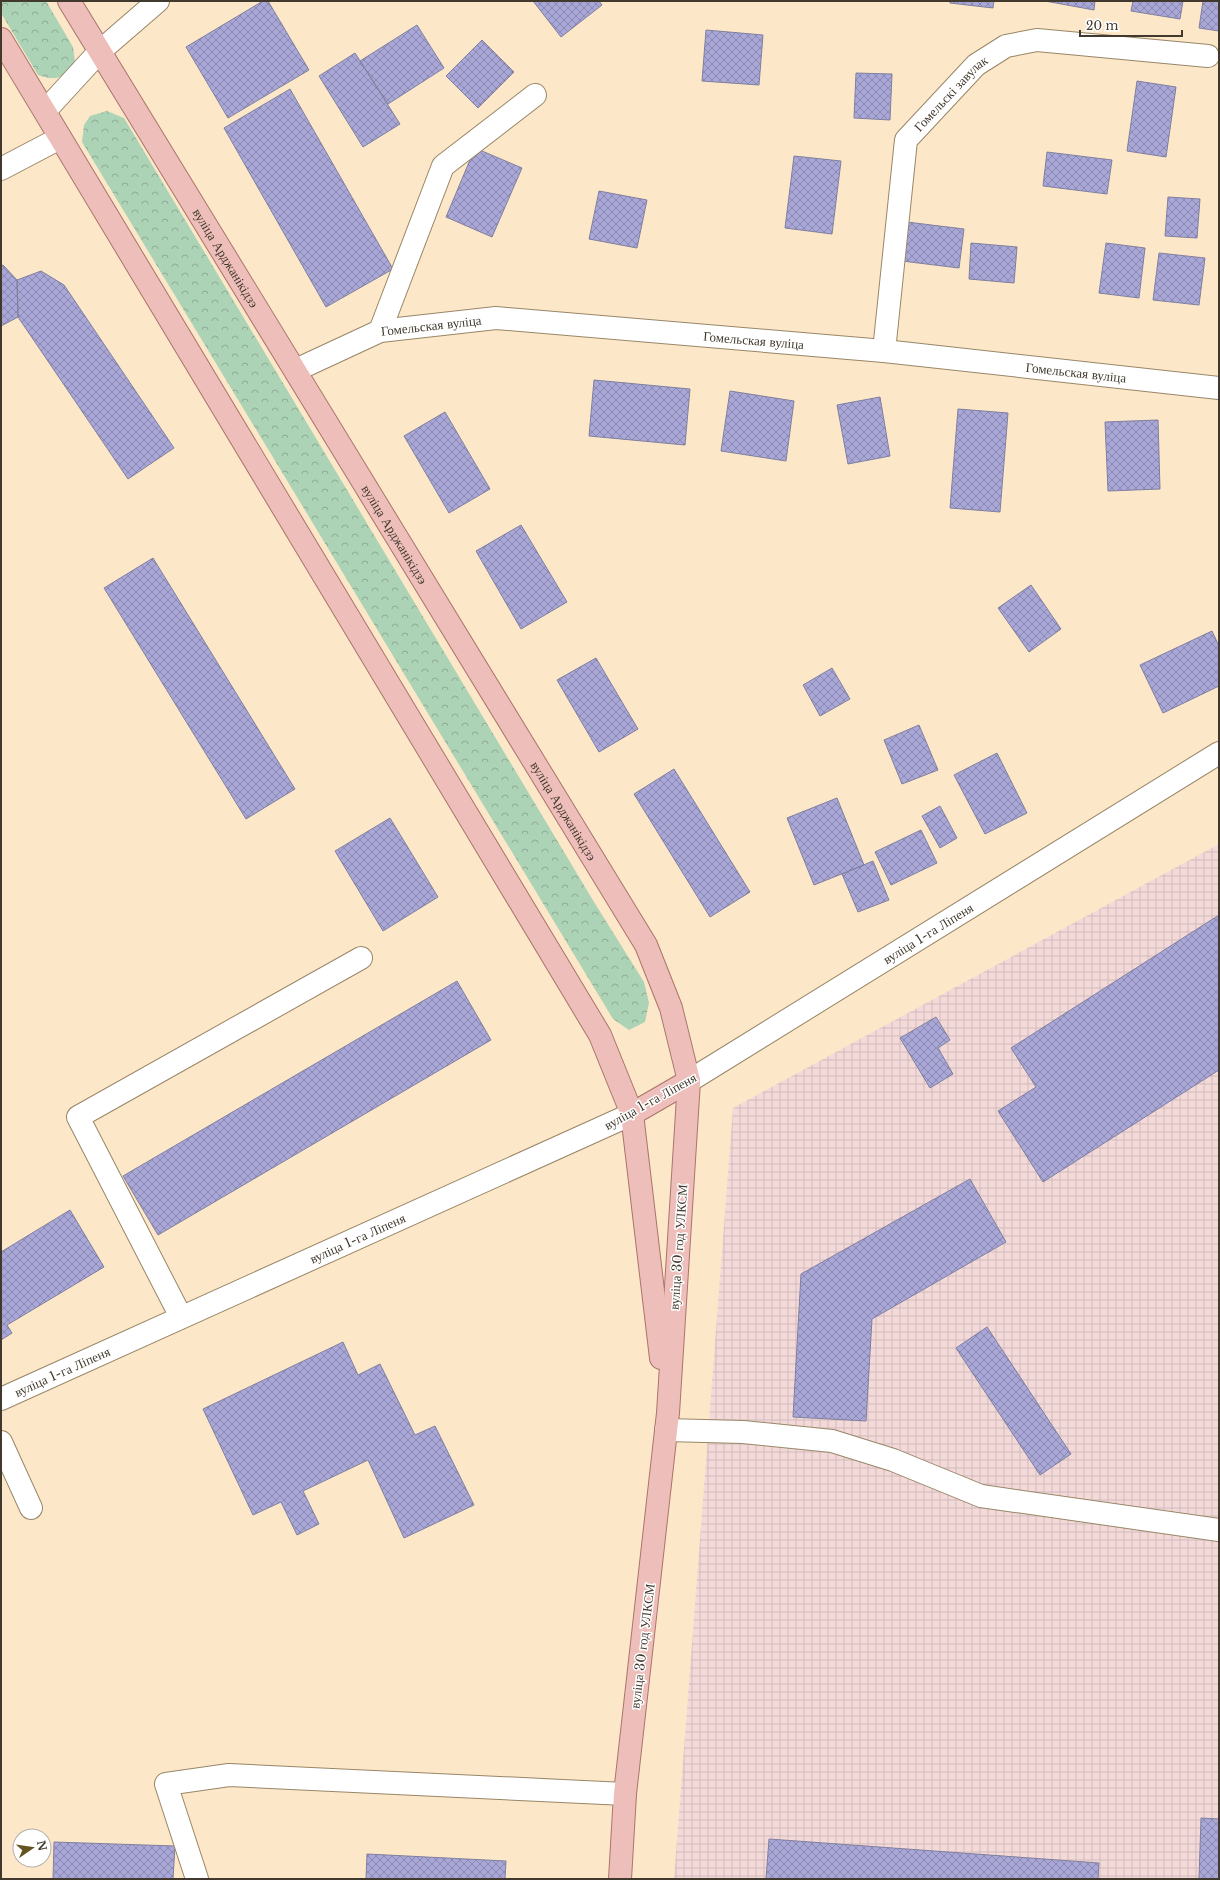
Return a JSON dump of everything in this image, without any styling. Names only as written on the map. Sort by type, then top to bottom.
[{"type":"main road","name":"вуліца Арджанікідзэ","points":[[69,1],[296,370],[646,945],[671,1008],[689,1081]]},
{"type":"main road","points":[[1,40],[600,1035],[632,1114]]},
{"type":"main road","name":"вуліца 1-га Ліпеня","points":[[632,1114],[689,1081]]},
{"type":"main road","name":"вуліца 30 год УЛКСМ","points":[[620,1879],[625,1794],[667,1421],[689,1081]]},
{"type":"main road","name":"вуліца 30 год УЛКСМ","points":[[632,1114],[667,1421]]},
{"type":"street","points":[[44,111],[99,52],[158,1]]},
{"type":"street","name":"Гомельскі завулак","points":[[884,351],[906,140],[976,65],[1006,46],[1037,40],[1208,56]]},
{"type":"street","points":[[380,331],[443,166],[535,95]]},
{"type":"street","points":[[1,169],[60,138]]},
{"type":"street","name":"Гомельская вуліца","points":[[296,370],[380,331],[496,318],[884,351],[1219,388]]},
{"type":"street","name":"вуліца 1-га Ліпеня","points":[[689,1081],[1219,753]]},
{"type":"street","points":[[181,1317],[78,1117],[361,958]]},
{"type":"street","name":"вуліца 1-га Ліпеня","points":[[1,1398],[632,1114]]},
{"type":"street","points":[[667,1421],[742,1432],[832,1441],[893,1460],[981,1496],[1219,1530]]},
{"type":"street","points":[[1,1442],[31,1508]]},
{"type":"street","points":[[197,1879],[166,1784],[228,1775],[625,1794]]},
{"type":"shaded area","points":[[1219,844],[1219,1879],[674,1879],[733,1108]]},
{"type":"green space","points":[[1,1],[46,1],[73,47],[75,62],[63,75],[51,78],[38,75],[1,13]]},
{"type":"green space","points":[[107,111],[124,118],[594,902],[644,982],[649,1003],[645,1022],[629,1030],[613,1019],[82,142],[84,125],[90,116]]},
{"type":"building","points":[[263,1],[268,1],[309,70],[228,118],[186,47]]},
{"type":"building","points":[[533,1],[599,1],[602,5],[561,37]]},
{"type":"building","points":[[950,1],[994,1],[993,8],[950,3]]},
{"type":"building","points":[[1045,1],[1095,1],[1094,10]]},
{"type":"building","points":[[1133,1],[1183,1],[1180,19],[1131,11]]},
{"type":"building","points":[[1203,1],[1219,1],[1219,31],[1199,28]]},
{"type":"building","points":[[417,25],[444,68],[388,104],[360,61]]},
{"type":"building","points":[[706,30],[763,35],[759,85],[702,81]]},
{"type":"building","points":[[482,40],[514,72],[478,108],[446,76]]},
{"type":"building","points":[[355,53],[400,124],[363,147],[319,76]]},
{"type":"building","points":[[856,73],[892,74],[890,120],[854,118]]},
{"type":"building","points":[[1137,81],[1176,87],[1166,157],[1127,151]]},
{"type":"building","points":[[290,89],[393,269],[326,307],[224,128]]},
{"type":"building","points":[[475,148],[522,168],[492,237],[446,217]]},
{"type":"building","points":[[1047,152],[1112,160],[1107,194],[1043,186]]},
{"type":"building","points":[[794,156],[841,161],[832,234],[785,228]]},
{"type":"building","points":[[599,191],[647,200],[637,248],[589,239]]},
{"type":"building","points":[[1168,197],[1200,199],[1197,238],[1165,236]]},
{"type":"building","points":[[907,222],[964,229],[959,268],[902,261]]},
{"type":"building","points":[[971,243],[1017,247],[1014,283],[969,279]]},
{"type":"building","points":[[1106,243],[1145,248],[1139,298],[1099,293]]},
{"type":"building","points":[[1159,253],[1205,258],[1199,305],[1153,300]]},
{"type":"building","points":[[3,265],[17,280],[18,317],[1,326],[1,266]]},
{"type":"building","points":[[41,271],[64,285],[174,448],[128,479],[18,317],[17,280]]},
{"type":"building","points":[[594,380],[690,389],[685,445],[589,436]]},
{"type":"building","points":[[730,391],[794,401],[786,461],[721,451]]},
{"type":"building","points":[[880,397],[890,456],[848,464],[837,405]]},
{"type":"building","points":[[958,409],[1008,413],[1000,512],[950,508]]},
{"type":"building","points":[[445,412],[490,489],[449,513],[404,436]]},
{"type":"building","points":[[1158,420],[1160,489],[1108,491],[1105,422]]},
{"type":"building","points":[[521,525],[567,602],[521,629],[476,551]]},
{"type":"building","points":[[153,558],[295,789],[246,819],[104,588]]},
{"type":"building","points":[[1031,585],[1061,629],[1029,652],[998,608]]},
{"type":"building","points":[[1212,631],[1219,646],[1219,686],[1163,713],[1140,665]]},
{"type":"building","points":[[596,658],[638,729],[599,752],[557,680]]},
{"type":"building","points":[[832,668],[850,699],[820,716],[803,685]]},
{"type":"building","points":[[919,725],[938,770],[902,784],[884,740]]},
{"type":"building","points":[[997,753],[1027,813],[985,834],[954,775]]},
{"type":"building","points":[[674,769],[750,892],[710,917],[634,794]]},
{"type":"building","points":[[837,798],[864,865],[814,885],[787,818]]},
{"type":"building","points":[[940,806],[957,838],[940,848],[922,816]]},
{"type":"building","points":[[390,818],[438,897],[383,931],[335,851]]},
{"type":"building","points":[[921,830],[937,863],[891,885],[875,852]]},
{"type":"building","points":[[873,861],[889,900],[858,912],[842,874]]},
{"type":"building","points":[[1219,915],[1219,1070],[1043,1182],[998,1111],[1036,1087],[1011,1048]]},
{"type":"building","points":[[457,981],[491,1040],[158,1235],[123,1176]]},
{"type":"building","points":[[936,1017],[950,1040],[938,1048],[953,1074],[930,1088],[900,1038]]},
{"type":"building","points":[[970,1179],[1006,1242],[872,1319],[866,1421],[793,1417],[801,1274]]},
{"type":"building","points":[[70,1210],[104,1267],[7,1325],[12,1333],[1,1340],[1,1252]]},
{"type":"building","points":[[987,1327],[1071,1454],[1040,1475],[956,1348]]},
{"type":"building","points":[[343,1342],[358,1375],[380,1364],[415,1435],[435,1426],[474,1505],[404,1538],[368,1460],[303,1491],[319,1524],[297,1535],[281,1502],[253,1515],[203,1409]]},
{"type":"building","points":[[1201,1818],[1219,1819],[1219,1879],[1199,1879]]},
{"type":"building","points":[[769,1839],[1099,1863],[1098,1879],[766,1879]]},
{"type":"building","points":[[54,1842],[175,1846],[173,1879],[53,1879]]},
{"type":"building","points":[[367,1854],[506,1861],[505,1879],[366,1879]]}]
